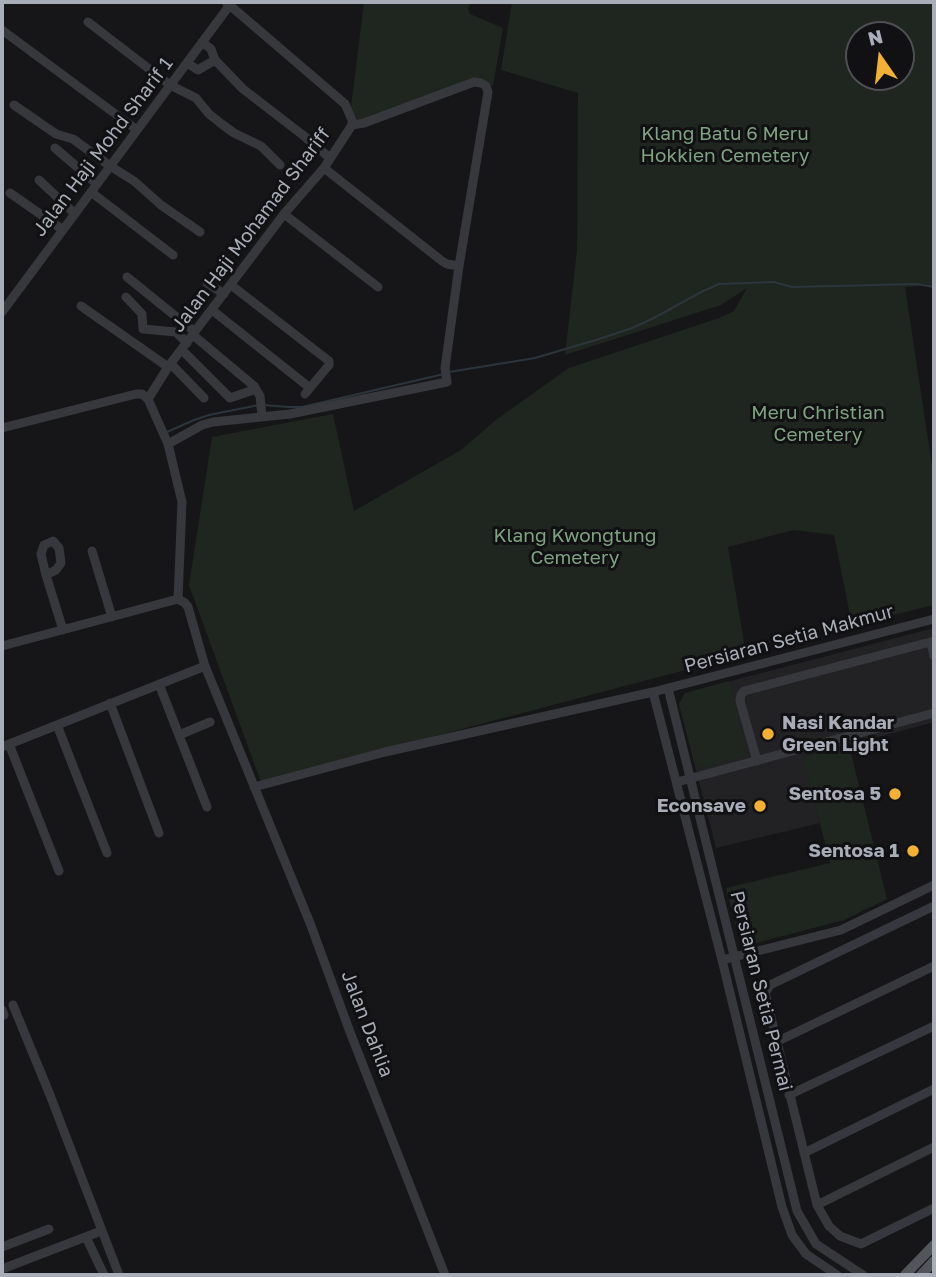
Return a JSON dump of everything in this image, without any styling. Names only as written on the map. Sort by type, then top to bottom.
[{"type":"main road","points":[[905,1275],[934,1245]]},
{"type":"main road","points":[[921,1275],[934,1261]]},
{"type":"street","name":"Jalan Haji Mohd Sharif 1","points":[[4,305],[75,214],[230,3]]},
{"type":"street","name":"Jalan Haji Mohamad Shariff","points":[[148,399],[223,294],[284,214],[324,168],[352,125],[345,104],[230,3]]},
{"type":"street","points":[[88,22],[170,85],[196,98],[209,114],[223,125],[261,146],[280,165]]},
{"type":"street","points":[[2,30],[137,130]]},
{"type":"street","points":[[202,42],[211,49],[215,60],[248,94],[330,158]]},
{"type":"street","points":[[187,63],[198,70],[215,60]]},
{"type":"street","points":[[165,438],[202,425],[261,410],[290,414],[447,382],[459,266],[488,99],[486,86],[474,82],[364,123],[352,125]]},
{"type":"street","points":[[15,105],[56,134],[73,139],[134,181],[160,205],[200,232]]},
{"type":"street","points":[[55,148],[94,188],[173,255]]},
{"type":"street","points":[[324,168],[442,261],[459,266]]},
{"type":"street","points":[[39,180],[75,214]]},
{"type":"street","points":[[10,193],[63,230]]},
{"type":"street","points":[[284,214],[378,287]]},
{"type":"street","points":[[127,277],[189,340],[230,398],[256,389]]},
{"type":"street","points":[[207,283],[223,294]]},
{"type":"street","points":[[212,310],[307,391],[329,365],[329,361],[231,285]]},
{"type":"street","points":[[126,297],[142,314],[143,329],[176,332],[189,340],[256,389],[260,396],[261,410]]},
{"type":"street","points":[[81,306],[169,366],[204,398]]},
{"type":"street","points":[[2,428],[142,394],[148,399],[165,438],[182,502],[178,599],[2,646]]},
{"type":"street","points":[[92,551],[112,617]]},
{"type":"street","points":[[46,575],[63,630]]},
{"type":"street","name":"Jalan Dahlia","points":[[178,599],[188,607],[205,666],[310,923],[445,1275]]},
{"type":"street","name":"Persiaran Setia Makmur","points":[[653,692],[934,619]]},
{"type":"street","points":[[757,761],[740,701],[744,691],[932,641],[934,656]]},
{"type":"street","points":[[60,871],[5,746],[205,666]]},
{"type":"street","points":[[159,684],[207,807]]},
{"type":"street","name":"Persiaran Setia Permai","points":[[668,688],[797,1210],[816,1244],[863,1275]]},
{"type":"street","points":[[254,787],[385,752],[653,692]]},
{"type":"street","name":"Persiaran Setia Permai","points":[[653,692],[782,1207],[792,1235],[806,1254],[837,1275]]},
{"type":"street","points":[[110,704],[159,833]]},
{"type":"street","points":[[677,782],[934,713]]},
{"type":"street","points":[[179,734],[210,722]]},
{"type":"street","points":[[57,725],[107,853]]},
{"type":"street","points":[[722,960],[841,930],[934,885]]},
{"type":"street","points":[[934,906],[770,985],[765,993],[817,1205],[829,1226],[840,1236],[861,1244],[934,1208]]},
{"type":"street","points":[[776,1042],[934,966]]},
{"type":"street","points":[[13,1005],[119,1275]]},
{"type":"street","points":[[789,1096],[934,1026]]},
{"type":"street","points":[[804,1153],[934,1088]]},
{"type":"street","points":[[817,1205],[934,1147]]},
{"type":"street","points":[[2,1247],[49,1229]]},
{"type":"street","points":[[2,1269],[101,1231]]},
{"type":"street","points":[[86,1237],[104,1275]]},
{"type":"shaded area","points":[[934,628],[934,722],[804,757],[820,823],[716,848],[679,704],[685,693]]},
{"type":"green space","points":[[364,2],[471,2],[468,9],[470,14],[503,28],[493,86],[475,78],[364,120],[357,119],[351,107]]},
{"type":"green space","points":[[512,2],[934,2],[934,285],[905,287],[934,479],[934,605],[852,625],[834,535],[794,530],[728,547],[746,654],[261,782],[189,585],[212,437],[333,414],[354,511],[461,450],[497,419],[569,368],[719,318],[734,311],[747,288],[721,305],[565,355],[577,250],[578,93],[501,70]]},
{"type":"green space","points":[[729,681],[747,751],[744,756],[703,768],[694,762],[679,704],[685,693]]},
{"type":"green space","points":[[849,745],[887,899],[844,920],[749,945],[742,944],[726,888],[830,863],[803,757]]},
{"type":"waterway","points":[[449,372],[535,358],[599,339],[654,318],[719,284],[774,282],[792,287],[917,284],[934,287]]},
{"type":"waterway","points":[[264,405],[302,407],[444,374]]},
{"type":"waterway","points":[[167,432],[209,415],[259,405]]},
{"type":"place","name":"Nasi Kandar Green Light","points":[[768,734]]},
{"type":"place","name":"Sentosa 5","points":[[895,794]]},
{"type":"place","name":"Econsave","points":[[760,806]]},
{"type":"place","name":"Sentosa 1","points":[[913,851]]},
{"type":"park label","name":"Klang Batu 6 Meru Hokkien Cemetery","points":[[725,145]]},
{"type":"park label","name":"Meru Christian Cemetery","points":[[818,424]]},
{"type":"park label","name":"Klang Kwongtung Cemetery","points":[[575,547]]}]
